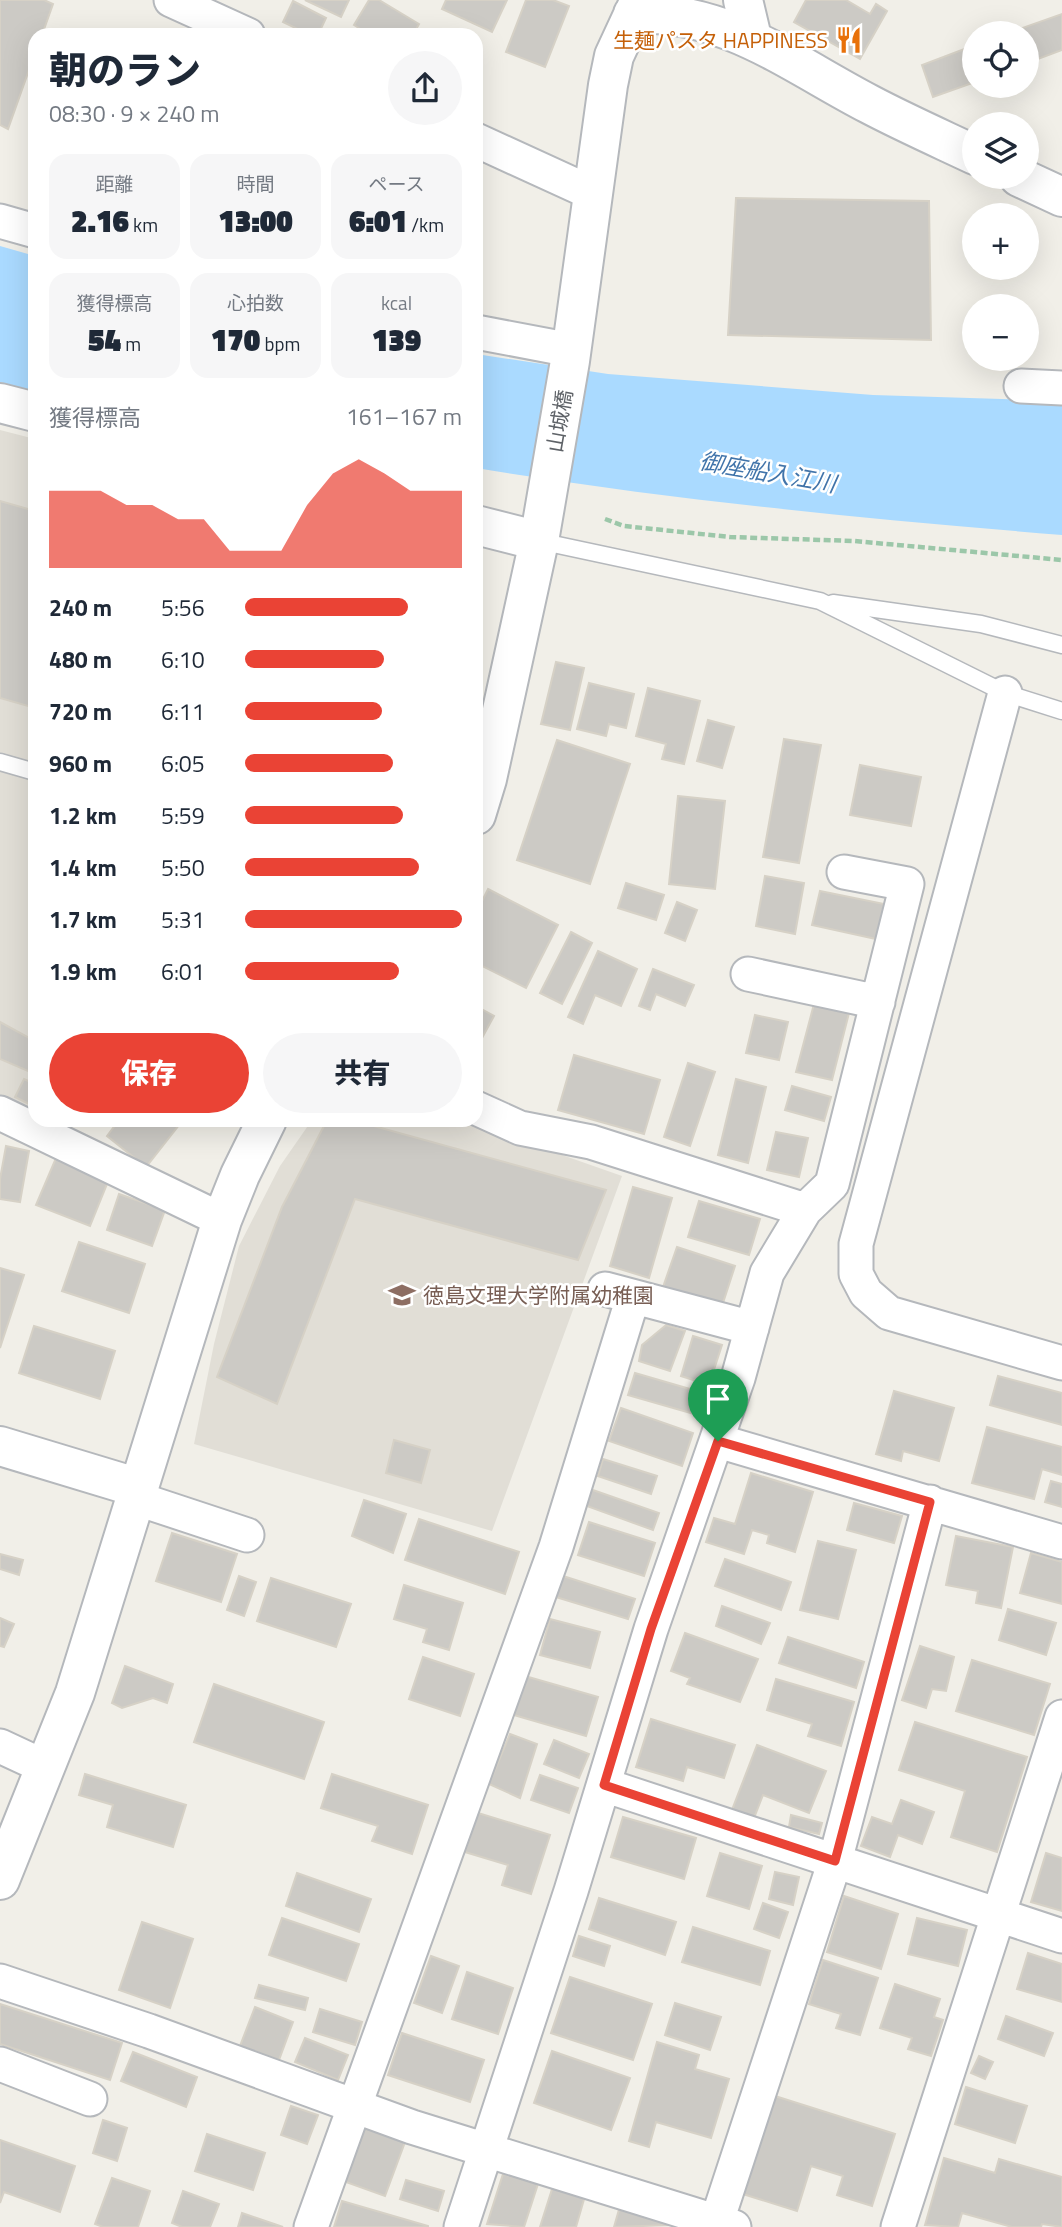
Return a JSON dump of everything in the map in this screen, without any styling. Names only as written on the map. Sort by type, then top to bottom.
[{"type":"street","points":[[171,0],[232,28]]},
{"type":"street","points":[[743,0],[752,38]]},
{"type":"street","points":[[637,7],[682,15],[752,38],[869,104],[962,149]]},
{"type":"street","name":"山城橋","points":[[483,758],[486,733],[539,541],[570,356],[610,75],[614,56],[637,7]]},
{"type":"street","points":[[483,143],[594,194]]},
{"type":"street","points":[[1039,186],[1062,197]]},
{"type":"street","points":[[0,221],[28,229]]},
{"type":"street","points":[[483,334],[570,356]]},
{"type":"street","points":[[1021,386],[1062,388]]},
{"type":"street","points":[[0,403],[28,410]]},
{"type":"street","points":[[483,527],[539,541]]},
{"type":"street","points":[[1005,693],[856,1244],[856,1274],[866,1293],[890,1313],[1062,1363]]},
{"type":"street","points":[[461,2227],[604,1785],[651,1629],[718,1441],[767,1273],[805,1210],[832,1184],[907,884],[844,872]]},
{"type":"street","points":[[748,974],[878,1002]]},
{"type":"street","points":[[483,1111],[520,1128],[591,1142],[805,1210]]},
{"type":"street","points":[[0,1113],[28,1126]]},
{"type":"street","points":[[29,1127],[222,1220]]},
{"type":"street","points":[[0,1880],[75,1693],[222,1220],[264,1127]]},
{"type":"street","points":[[311,2227],[556,1547],[619,1293],[752,1328]]},
{"type":"street","points":[[718,1441],[1062,1542]]},
{"type":"street","points":[[0,1446],[137,1493],[247,1535]]},
{"type":"street","points":[[0,1981],[149,2031],[353,2105],[722,2225],[835,1861],[930,1502]]},
{"type":"street","points":[[898,2227],[1062,1717]]},
{"type":"street","points":[[0,1746],[45,1768]]},
{"type":"street","points":[[604,1785],[1062,1936]]},
{"type":"street","points":[[0,2064],[90,2099]]},
{"type":"lane","points":[[539,541],[820,601],[981,624],[1062,645]]},
{"type":"lane","points":[[820,601],[1005,693],[1062,711]]},
{"type":"lane","points":[[0,762],[28,770]]},
{"type":"path","points":[[605,519],[624,526],[730,537],[854,541],[1062,560]]},
{"type":"shaded area","points":[[0,430],[28,437],[28,1113],[0,1101]]},
{"type":"shaded area","name":"徳島文理大学附属幼稚園","points":[[307,1127],[482,1127],[622,1176],[492,1531],[194,1444],[214,1344],[239,1246],[280,1166]]},
{"type":"water","points":[[0,246],[28,254],[28,389],[0,382]]},
{"type":"water","name":"御座船入江川","points":[[483,355],[608,374],[873,395],[1062,401],[1062,535],[768,508],[483,469]]},
{"type":"building","points":[[0,0],[44,0],[53,4],[44,28],[28,28],[28,73],[8,129],[0,125]]},
{"type":"building","points":[[305,0],[349,0],[341,17]]},
{"type":"building","points":[[369,0],[379,0],[419,24],[417,28],[359,28],[354,25]]},
{"type":"building","points":[[446,0],[507,0],[492,32],[442,9]]},
{"type":"building","points":[[526,0],[553,0],[569,6],[545,67],[506,52]]},
{"type":"building","name":"生麺パスタ HAPPINESS","points":[[806,0],[846,0],[870,14],[876,4],[887,11],[860,59],[794,22]]},
{"type":"building","points":[[293,1],[326,18],[321,28],[295,28],[283,22]]},
{"type":"building","points":[[1062,14],[1062,50],[1039,59],[1039,22]]},
{"type":"building","points":[[962,50],[962,87],[933,97],[922,65]]},
{"type":"building","points":[[736,198],[929,201],[931,340],[728,335]]},
{"type":"building","points":[[0,501],[28,509],[28,706],[0,698]]},
{"type":"building","points":[[556,662],[584,668],[570,730],[541,724]]},
{"type":"building","points":[[589,683],[634,694],[626,728],[609,724],[606,736],[577,729]]},
{"type":"building","points":[[648,688],[700,701],[684,764],[662,759],[666,744],[636,736]]},
{"type":"building","points":[[708,720],[734,727],[722,768],[697,761]]},
{"type":"building","points":[[784,739],[821,745],[799,863],[763,857]]},
{"type":"building","points":[[557,740],[630,764],[590,884],[517,860]]},
{"type":"building","points":[[860,765],[921,777],[911,826],[850,815]]},
{"type":"building","points":[[678,796],[725,801],[715,889],[669,884]]},
{"type":"building","points":[[765,876],[804,883],[795,934],[756,926]]},
{"type":"building","points":[[626,883],[664,895],[656,920],[618,908]]},
{"type":"building","points":[[488,889],[558,925],[526,988],[483,966],[483,899]]},
{"type":"building","points":[[820,891],[884,904],[876,939],[812,925]]},
{"type":"building","points":[[677,902],[697,910],[685,941],[665,933]]},
{"type":"building","points":[[571,932],[592,943],[562,1004],[540,993]]},
{"type":"building","points":[[598,951],[637,969],[621,1006],[595,995],[583,1024],[568,1017]]},
{"type":"building","points":[[653,969],[694,985],[685,1006],[656,994],[650,1010],[639,1006]]},
{"type":"building","points":[[814,1004],[849,1013],[832,1080],[796,1072]]},
{"type":"building","points":[[483,1010],[494,1016],[483,1036]]},
{"type":"building","points":[[755,1015],[788,1022],[779,1060],[746,1053]]},
{"type":"building","points":[[0,1022],[28,1037],[28,1071],[0,1059]]},
{"type":"building","points":[[574,1055],[660,1080],[644,1134],[558,1110]]},
{"type":"building","points":[[688,1063],[715,1072],[690,1146],[664,1137]]},
{"type":"building","points":[[24,1079],[28,1081],[28,1104],[15,1097]]},
{"type":"building","points":[[736,1079],[766,1087],[748,1163],[718,1155]]},
{"type":"building","points":[[792,1086],[831,1097],[824,1121],[785,1110]]},
{"type":"building","points":[[114,1127],[177,1127],[146,1167],[107,1136]]},
{"type":"building","points":[[323,1127],[377,1127],[606,1190],[578,1260],[355,1199],[277,1404],[217,1377],[282,1207]]},
{"type":"building","points":[[776,1132],[808,1138],[799,1177],[767,1170]]},
{"type":"building","points":[[6,1146],[29,1151],[20,1202],[0,1199],[0,1179]]},
{"type":"building","points":[[56,1158],[109,1179],[90,1226],[36,1205]]},
{"type":"building","points":[[633,1187],[672,1198],[649,1278],[610,1266]]},
{"type":"building","points":[[119,1194],[165,1210],[152,1246],[107,1230]]},
{"type":"building","points":[[699,1201],[760,1219],[749,1255],[688,1237]]},
{"type":"building","points":[[79,1242],[145,1264],[129,1313],[62,1291]]},
{"type":"building","points":[[677,1247],[735,1266],[722,1306],[663,1287]]},
{"type":"building","points":[[0,1268],[24,1275],[0,1348]]},
{"type":"building","points":[[666,1325],[685,1331],[670,1371],[639,1361],[642,1345]]},
{"type":"building","points":[[34,1326],[115,1351],[100,1399],[19,1373]]},
{"type":"building","points":[[693,1336],[722,1345],[709,1385],[681,1376]]},
{"type":"building","points":[[635,1373],[707,1394],[701,1416],[628,1395]]},
{"type":"building","points":[[998,1376],[1062,1393],[1062,1425],[990,1405]]},
{"type":"building","points":[[894,1391],[954,1408],[939,1461],[903,1451],[901,1461],[876,1454]]},
{"type":"building","points":[[621,1408],[693,1433],[682,1466],[609,1441]]},
{"type":"building","points":[[987,1427],[1062,1447],[1062,1475],[1042,1469],[1034,1499],[972,1483]]},
{"type":"building","points":[[394,1440],[430,1450],[421,1483],[386,1473]]},
{"type":"building","points":[[603,1459],[657,1476],[651,1494],[598,1476]]},
{"type":"building","points":[[751,1473],[813,1492],[795,1552],[767,1543],[769,1535],[752,1530],[744,1554],[706,1542],[714,1518],[735,1524]]},
{"type":"building","points":[[1051,1481],[1062,1484],[1062,1507],[1045,1502]]},
{"type":"building","points":[[590,1489],[659,1513],[653,1530],[584,1505]]},
{"type":"building","points":[[364,1500],[406,1514],[393,1553],[352,1536]]},
{"type":"building","points":[[854,1503],[902,1516],[894,1543],[847,1530]]},
{"type":"building","points":[[419,1519],[519,1552],[505,1594],[405,1560]]},
{"type":"building","points":[[589,1522],[655,1543],[644,1576],[578,1555]]},
{"type":"building","points":[[172,1533],[237,1554],[221,1602],[156,1581]]},
{"type":"building","points":[[956,1536],[1013,1547],[1001,1608],[976,1603],[978,1591],[946,1585]]},
{"type":"building","points":[[818,1541],[856,1550],[838,1619],[800,1610]]},
{"type":"building","points":[[1031,1553],[1062,1562],[1062,1604],[1020,1593]]},
{"type":"building","points":[[0,1554],[23,1560],[19,1575],[0,1569]]},
{"type":"building","points":[[725,1559],[791,1582],[781,1610],[715,1586]]},
{"type":"building","points":[[239,1576],[256,1582],[244,1616],[227,1610]]},
{"type":"building","points":[[563,1576],[635,1599],[628,1619],[556,1597]]},
{"type":"building","points":[[271,1578],[351,1604],[336,1647],[257,1621]]},
{"type":"building","points":[[404,1585],[463,1603],[449,1650],[423,1642],[427,1629],[394,1619]]},
{"type":"building","points":[[722,1606],[770,1623],[761,1644],[716,1626]]},
{"type":"building","points":[[1008,1609],[1056,1623],[1046,1655],[999,1640]]},
{"type":"building","points":[[0,1618],[14,1624],[4,1647],[0,1646]]},
{"type":"building","points":[[550,1619],[600,1632],[590,1668],[540,1655]]},
{"type":"building","points":[[685,1633],[758,1659],[740,1702],[687,1684],[690,1678],[671,1671]]},
{"type":"building","points":[[788,1637],[864,1662],[856,1688],[779,1663]]},
{"type":"building","points":[[920,1646],[954,1657],[946,1691],[932,1689],[926,1708],[902,1700]]},
{"type":"building","points":[[423,1657],[474,1674],[460,1716],[409,1699]]},
{"type":"building","points":[[972,1660],[1050,1684],[1034,1735],[956,1711]]},
{"type":"building","points":[[125,1666],[173,1684],[167,1703],[153,1698],[122,1708],[112,1703]]},
{"type":"building","points":[[525,1676],[598,1697],[586,1736],[514,1715]]},
{"type":"building","points":[[776,1679],[854,1702],[841,1746],[808,1736],[812,1724],[767,1710]]},
{"type":"building","points":[[214,1684],[324,1722],[304,1779],[194,1742]]},
{"type":"building","points":[[651,1719],[735,1745],[724,1778],[687,1767],[683,1781],[636,1767]]},
{"type":"building","points":[[915,1722],[1027,1757],[997,1852],[951,1837],[965,1791],[899,1770]]},
{"type":"building","points":[[510,1734],[537,1744],[520,1798],[489,1784]]},
{"type":"building","points":[[554,1740],[589,1754],[579,1778],[544,1764]]},
{"type":"building","points":[[757,1745],[826,1771],[809,1813],[763,1795],[754,1818],[732,1810]]},
{"type":"building","points":[[85,1774],[186,1805],[173,1847],[107,1827],[113,1805],[79,1795]]},
{"type":"building","points":[[332,1774],[428,1805],[412,1854],[372,1841],[378,1826],[321,1808]]},
{"type":"building","points":[[540,1775],[578,1788],[569,1813],[531,1800]]},
{"type":"building","points":[[901,1800],[934,1812],[922,1844],[898,1835],[890,1857],[861,1846],[872,1817],[892,1824]]},
{"type":"building","points":[[478,1813],[550,1835],[531,1894],[502,1885],[508,1865],[465,1852]]},
{"type":"building","points":[[791,1815],[822,1823],[819,1834],[789,1827]]},
{"type":"building","points":[[623,1817],[696,1838],[684,1879],[611,1857]]},
{"type":"building","points":[[720,1853],[762,1866],[749,1909],[707,1896]]},
{"type":"building","points":[[1046,1853],[1062,1858],[1062,1911],[1031,1902]]},
{"type":"building","points":[[775,1872],[799,1877],[793,1905],[769,1899]]},
{"type":"building","points":[[297,1873],[371,1899],[359,1932],[286,1906]]},
{"type":"building","points":[[844,1896],[898,1914],[881,1969],[827,1952]]},
{"type":"building","points":[[599,1898],[676,1922],[665,1955],[589,1929]]},
{"type":"building","points":[[763,1903],[788,1912],[779,1938],[754,1929]]},
{"type":"building","points":[[282,1918],[359,1944],[346,1981],[269,1955]]},
{"type":"building","points":[[917,1918],[967,1930],[958,1966],[908,1954]]},
{"type":"building","points":[[142,1922],[193,1939],[170,2008],[119,1990]]},
{"type":"building","points":[[693,1927],[770,1951],[760,1985],[682,1962]]},
{"type":"building","points":[[579,1936],[610,1946],[604,1966],[573,1956]]},
{"type":"building","points":[[1028,1953],[1062,1964],[1062,2002],[1017,1989]]},
{"type":"building","points":[[431,1956],[459,1966],[442,2013],[414,2003]]},
{"type":"building","points":[[823,1960],[878,1978],[860,2035],[836,2028],[841,2014],[809,2004]]},
{"type":"building","points":[[467,1972],[513,1988],[498,2034],[452,2019]]},
{"type":"building","points":[[570,1977],[652,2004],[633,2060],[551,2033]]},
{"type":"building","points":[[895,1984],[940,1999],[934,2017],[943,2020],[931,2056],[908,2049],[912,2038],[880,2028]]},
{"type":"building","points":[[259,1985],[308,1998],[305,2010],[255,1998]]},
{"type":"building","points":[[675,2003],[721,2017],[710,2050],[665,2035]]},
{"type":"building","points":[[0,2004],[122,2043],[110,2080],[0,2044]]},
{"type":"building","points":[[255,2007],[293,2022],[279,2060],[240,2046]]},
{"type":"building","points":[[320,2009],[362,2022],[355,2045],[313,2032]]},
{"type":"building","points":[[1006,2016],[1053,2033],[1044,2056],[998,2039]]},
{"type":"building","points":[[402,2033],[484,2060],[470,2102],[388,2075]]},
{"type":"building","points":[[305,2038],[348,2055],[338,2080],[295,2062]]},
{"type":"building","points":[[657,2042],[699,2055],[695,2069],[729,2079],[711,2138],[656,2122],[649,2147],[629,2141]]},
{"type":"building","points":[[552,2051],[630,2078],[611,2130],[534,2103]]},
{"type":"building","points":[[133,2052],[197,2077],[186,2107],[121,2081]]},
{"type":"building","points":[[979,2056],[993,2062],[985,2079],[971,2073]]},
{"type":"building","points":[[966,2087],[1027,2106],[1015,2143],[955,2124]]},
{"type":"building","points":[[775,2096],[895,2134],[872,2206],[837,2195],[843,2176],[811,2166],[797,2211],[743,2194]]},
{"type":"building","points":[[291,2106],[318,2115],[307,2144],[281,2135]]},
{"type":"building","points":[[103,2120],[127,2128],[117,2161],[93,2153]]},
{"type":"building","points":[[363,2127],[405,2142],[385,2196],[343,2181]]},
{"type":"building","points":[[207,2134],[265,2153],[253,2190],[195,2171]]},
{"type":"building","points":[[0,2140],[75,2166],[60,2212],[4,2192],[0,2203]]},
{"type":"building","points":[[944,2158],[995,2173],[999,2159],[1062,2177],[1062,2227],[1042,2224],[1041,2227],[1012,2227],[962,2213],[958,2227],[925,2225]]},
{"type":"building","points":[[503,2174],[538,2184],[524,2227],[487,2224]]},
{"type":"building","points":[[112,2178],[150,2191],[138,2227],[103,2227],[95,2224]]},
{"type":"building","points":[[406,2180],[444,2191],[438,2211],[400,2199]]},
{"type":"building","points":[[553,2186],[585,2196],[576,2227],[540,2227]]},
{"type":"building","points":[[183,2191],[219,2204],[210,2227],[182,2227],[172,2223]]},
{"type":"building","points":[[342,2201],[428,2226],[428,2227],[334,2227]]},
{"type":"building","points":[[620,2206],[671,2225],[614,2227]]},
{"type":"building","points":[[242,2213],[283,2227],[238,2227]]},
{"type":"place","name":"生麺パスタ HAPPINESS","points":[[849,40]]},
{"type":"place","name":"徳島文理大学附属幼稚園","points":[[402,1295]]},
{"type":"route","points":[[718,1441],[930,1502],[835,1861],[604,1785],[651,1629],[718,1441]]}]
